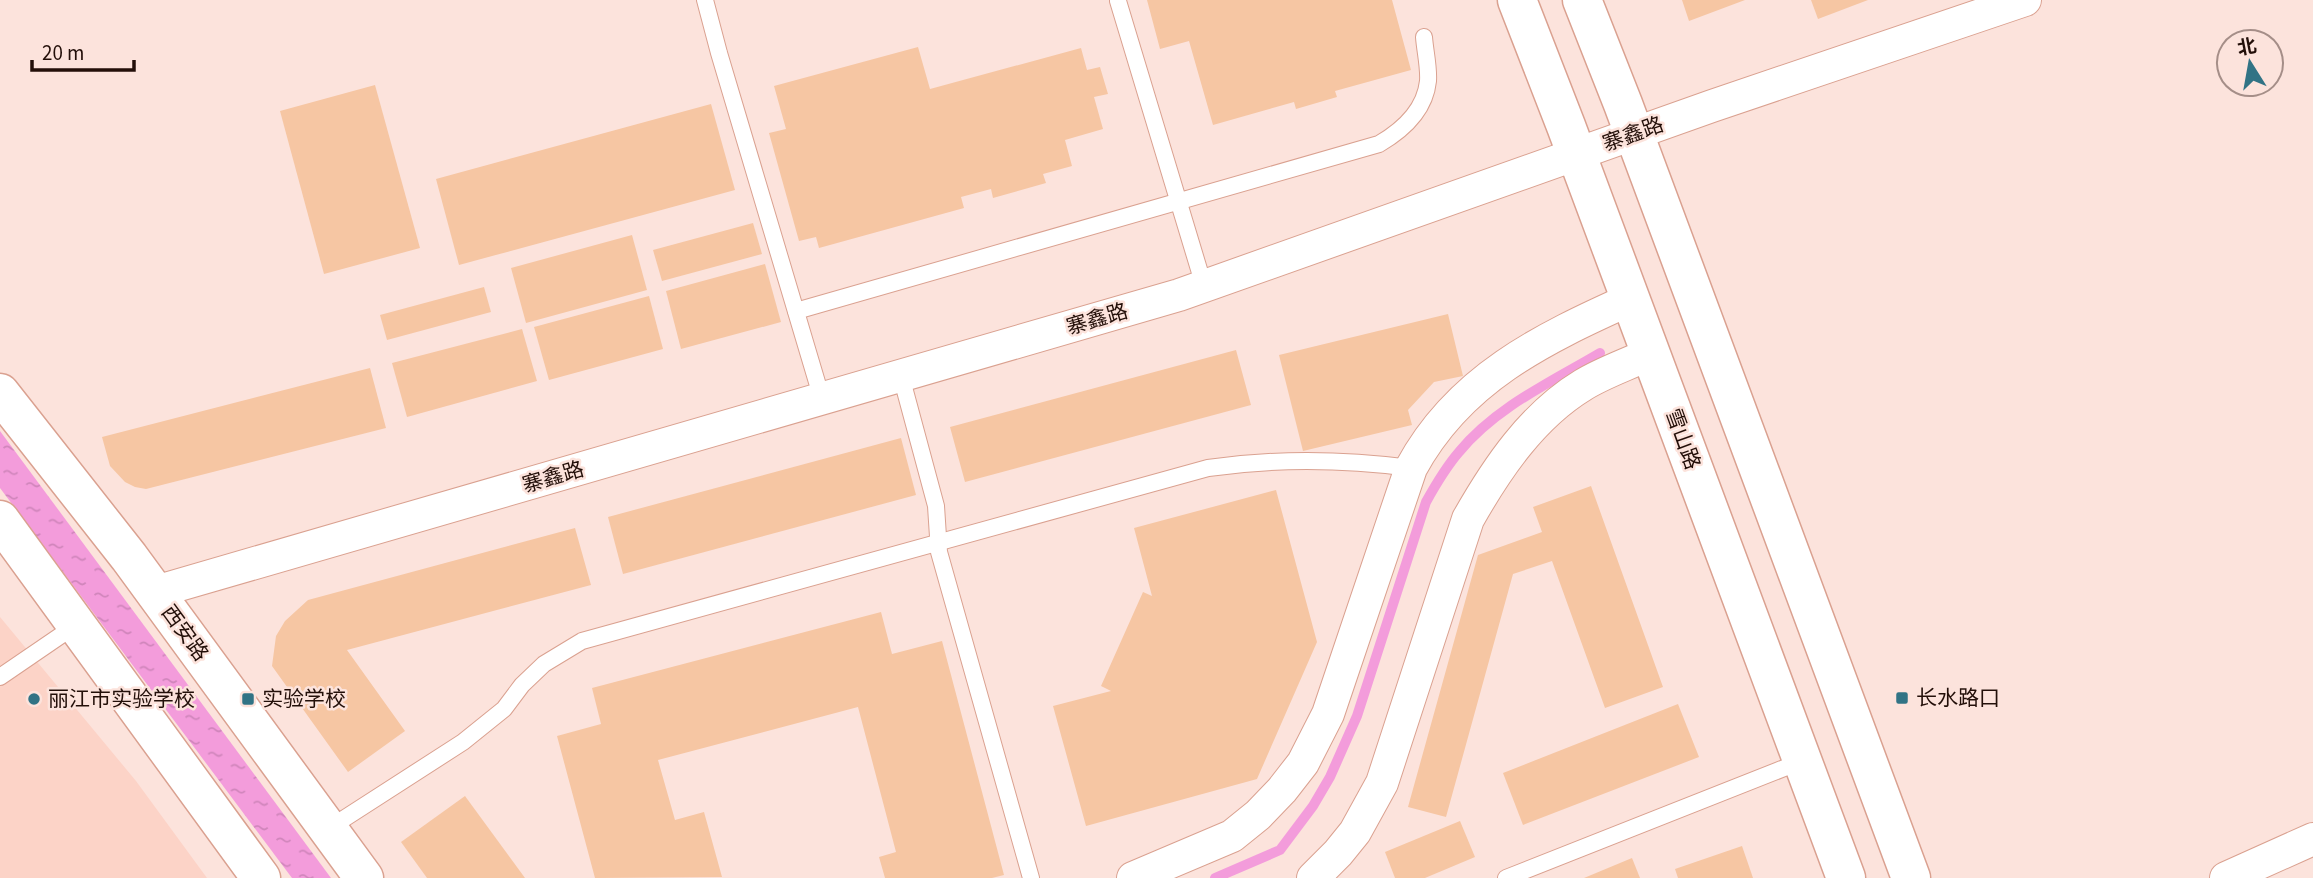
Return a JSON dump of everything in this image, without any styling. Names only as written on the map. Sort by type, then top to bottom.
[{"type":"main road","name":"雪山路","points":[[1517,0],[1577,154],[1846,878]]},
{"type":"main road","points":[[1582,0],[1911,878]]},
{"type":"main road","name":"西安路","points":[[0,393],[155,592],[364,878]]},
{"type":"main road","points":[[0,520],[261,878]]},
{"type":"street","name":"寨鑫路","points":[[155,592],[1204,286],[2023,0]]},
{"type":"street","points":[[1133,878],[1232,836],[1274,799],[1303,763],[1328,714],[1410,468],[1429,436],[1460,400],[1519,356],[1556,333],[1631,299]]},
{"type":"street","points":[[1313,878],[1355,832],[1382,782],[1468,519],[1489,483],[1513,449],[1562,401],[1583,385],[1651,354]]},
{"type":"street","points":[[2226,878],[2313,839]]},
{"type":"lane","points":[[705,0],[822,399]]},
{"type":"lane","points":[[1118,2],[1204,286]]},
{"type":"lane","points":[[796,311],[1379,144],[1397,134],[1411,119],[1425,94],[1428,79],[1424,37]]},
{"type":"lane","points":[[901,376],[936,506],[939,552],[1031,878]]},
{"type":"lane","points":[[328,829],[463,742],[504,709],[522,685],[544,664],[582,640],[1208,468],[1285,459],[1324,459],[1410,468]]},
{"type":"lane","points":[[0,677],[77,624]]},
{"type":"lane","points":[[1506,878],[1802,761]]},
{"type":"shaded area","name":"丽江市实验学校","points":[[0,617],[136,781],[207,878],[0,878]]},
{"type":"water","points":[[0,431],[331,878],[292,878],[0,488]]},
{"type":"building","points":[[1147,0],[1392,0],[1411,70],[1335,91],[1337,97],[1296,109],[1294,102],[1213,125],[1189,41],[1160,49]]},
{"type":"building","points":[[1682,0],[1745,0],[1689,21]]},
{"type":"building","points":[[1811,0],[1868,0],[1818,19]]},
{"type":"building","points":[[918,47],[930,89],[1081,48],[1087,70],[1100,67],[1108,94],[1094,97],[1103,129],[1065,140],[1072,166],[1043,174],[1046,183],[993,198],[991,189],[961,197],[964,208],[819,248],[816,237],[799,241],[769,133],[786,129],[774,86]]},
{"type":"building","points":[[375,85],[420,248],[324,274],[280,111]]},
{"type":"building","points":[[711,104],[735,190],[459,265],[436,179]]},
{"type":"building","points":[[753,223],[762,254],[662,281],[653,250]]},
{"type":"building","points":[[632,235],[647,290],[526,323],[511,268]]},
{"type":"building","points":[[765,264],[781,322],[681,349],[666,291]]},
{"type":"building","points":[[484,287],[491,312],[387,340],[380,315]]},
{"type":"building","points":[[649,296],[663,349],[549,380],[534,327]]},
{"type":"building","points":[[1448,314],[1463,376],[1434,382],[1408,410],[1412,425],[1303,451],[1279,355]]},
{"type":"building","points":[[522,329],[537,381],[407,417],[392,363]]},
{"type":"building","points":[[1236,350],[1251,405],[965,482],[950,427]]},
{"type":"building","points":[[370,368],[386,428],[146,489],[125,482],[110,466],[102,437]]},
{"type":"building","points":[[901,438],[916,495],[623,574],[608,517]]},
{"type":"building","points":[[1591,486],[1663,687],[1605,708],[1552,561],[1513,574],[1446,817],[1408,807],[1478,555],[1542,532],[1533,507]]},
{"type":"building","points":[[1276,490],[1317,642],[1257,779],[1086,826],[1053,706],[1111,691],[1101,686],[1143,592],[1152,596],[1134,528]]},
{"type":"building","points":[[575,528],[591,585],[347,650],[405,731],[348,772],[272,666],[276,636],[285,621],[308,600]]},
{"type":"building","points":[[881,612],[892,654],[942,641],[1004,875],[992,878],[885,878],[879,857],[896,852],[858,707],[658,760],[675,820],[704,812],[722,877],[595,878],[557,736],[601,724],[592,688]]},
{"type":"building","points":[[1678,704],[1699,757],[1523,825],[1503,773]]},
{"type":"building","points":[[465,796],[525,878],[427,878],[401,842]]},
{"type":"building","points":[[1460,821],[1475,857],[1425,878],[1395,878],[1385,852]]},
{"type":"building","points":[[1742,846],[1753,878],[1678,878],[1675,869]]},
{"type":"building","points":[[1632,858],[1640,878],[1584,878]]},
{"type":"waterway","points":[[1215,878],[1280,850],[1313,806],[1330,777],[1357,716],[1426,502],[1450,464],[1474,436],[1507,409],[1600,353]]},
{"type":"place","name":"长水路口","points":[[1902,698]]},
{"type":"place","name":"丽江市实验学校","points":[[34,699]]},
{"type":"place","name":"实验学校","points":[[248,699]]}]
